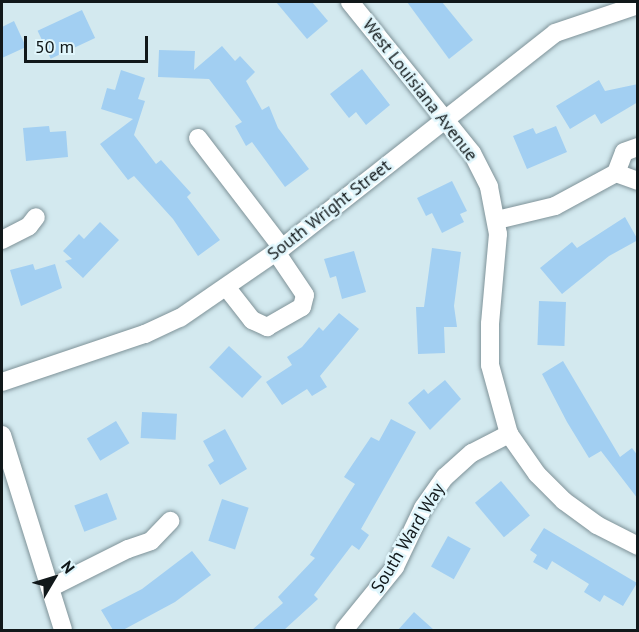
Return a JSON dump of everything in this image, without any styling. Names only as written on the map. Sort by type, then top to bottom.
[{"type":"street","name":"West Louisiana Avenue","points":[[350,2],[446,120],[484,174],[496,220],[490,358],[495,394],[509,434],[537,474],[564,501],[597,525],[638,546]]},
{"type":"street","name":"South Wright Street","points":[[2,382],[145,334],[180,318],[227,288],[279,250],[555,33],[638,5]]},
{"type":"street","points":[[198,138],[279,250],[305,296],[302,307],[267,327],[252,320],[227,288]]},
{"type":"street","points":[[496,220],[555,206],[616,173],[624,152],[638,147]]},
{"type":"street","points":[[616,173],[638,181]]},
{"type":"street","points":[[2,240],[28,226],[36,217]]},
{"type":"street","name":"South Ward Way","points":[[344,630],[395,567],[423,508],[445,477],[472,453],[509,434]]},
{"type":"street","points":[[2,435],[63,630]]},
{"type":"street","points":[[50,588],[128,549],[151,542],[170,521]]},
{"type":"building","points":[[276,2],[312,2],[328,21],[307,39]]},
{"type":"building","points":[[407,2],[442,2],[473,40],[449,59]]},
{"type":"building","points":[[82,10],[95,38],[51,59],[38,31]]},
{"type":"building","points":[[14,21],[26,47],[2,58],[2,27]]},
{"type":"building","points":[[222,46],[235,61],[240,56],[255,72],[246,81],[262,110],[269,106],[278,128],[309,169],[285,187],[252,142],[246,146],[235,126],[242,122],[209,79],[158,77],[159,50],[195,51],[194,70]]},
{"type":"building","points":[[362,69],[390,105],[366,125],[356,112],[349,118],[330,94]]},
{"type":"building","points":[[121,70],[145,78],[138,99],[145,101],[134,135],[156,164],[161,160],[191,193],[187,197],[220,240],[198,256],[173,219],[134,176],[128,180],[100,144],[133,119],[101,109],[107,88],[115,90]]},
{"type":"building","points":[[599,80],[605,91],[638,84],[638,102],[601,124],[595,114],[570,129],[556,106]]},
{"type":"building","points":[[49,126],[50,132],[66,131],[68,157],[26,161],[23,128]]},
{"type":"building","points":[[556,126],[567,152],[527,169],[513,136],[533,128],[536,134]]},
{"type":"building","points":[[452,181],[467,211],[460,214],[464,222],[442,233],[432,213],[426,216],[417,198]]},
{"type":"building","points":[[625,217],[638,240],[609,256],[562,294],[540,268],[572,242],[577,248]]},
{"type":"building","points":[[100,222],[119,240],[83,278],[65,261],[72,259],[63,251],[79,234],[84,239]]},
{"type":"building","points":[[432,248],[461,252],[454,306],[457,327],[444,327],[445,353],[418,354],[416,307],[424,307]]},
{"type":"building","points":[[354,251],[366,292],[342,299],[336,276],[330,278],[324,259]]},
{"type":"building","points":[[33,264],[35,270],[55,264],[62,288],[21,306],[10,270]]},
{"type":"building","points":[[539,301],[566,302],[564,346],[537,345]]},
{"type":"building","points":[[339,313],[359,329],[320,376],[327,387],[312,396],[307,389],[282,405],[266,382],[292,365],[287,357],[302,347],[319,327],[323,331]]},
{"type":"building","points":[[229,346],[262,377],[242,398],[209,367]]},
{"type":"building","points":[[563,361],[620,457],[632,448],[638,456],[638,499],[601,451],[589,458],[567,422],[542,374]]},
{"type":"building","points":[[445,380],[461,399],[430,430],[408,403],[424,389],[428,394]]},
{"type":"building","points":[[142,412],[177,414],[176,440],[141,438]]},
{"type":"building","points":[[391,419],[416,432],[361,529],[369,535],[359,550],[352,545],[314,595],[318,599],[284,630],[252,630],[283,603],[278,597],[315,558],[310,555],[355,484],[344,477],[371,437],[379,441]]},
{"type":"building","points":[[116,421],[129,443],[100,461],[87,439]]},
{"type":"building","points":[[225,429],[247,469],[220,485],[208,465],[214,461],[203,441]]},
{"type":"building","points":[[501,481],[530,515],[504,537],[475,503]]},
{"type":"building","points":[[107,493],[117,519],[84,532],[74,506]]},
{"type":"building","points":[[222,499],[249,508],[235,549],[208,541]]},
{"type":"building","points":[[544,528],[637,583],[623,606],[604,595],[600,602],[584,592],[589,584],[552,561],[547,570],[533,562],[537,555],[530,550]]},
{"type":"building","points":[[448,536],[471,549],[454,579],[431,567]]},
{"type":"building","points":[[192,551],[211,575],[175,602],[123,630],[113,630],[101,610],[142,589]]},
{"type":"building","points":[[414,612],[434,630],[398,630]]}]
